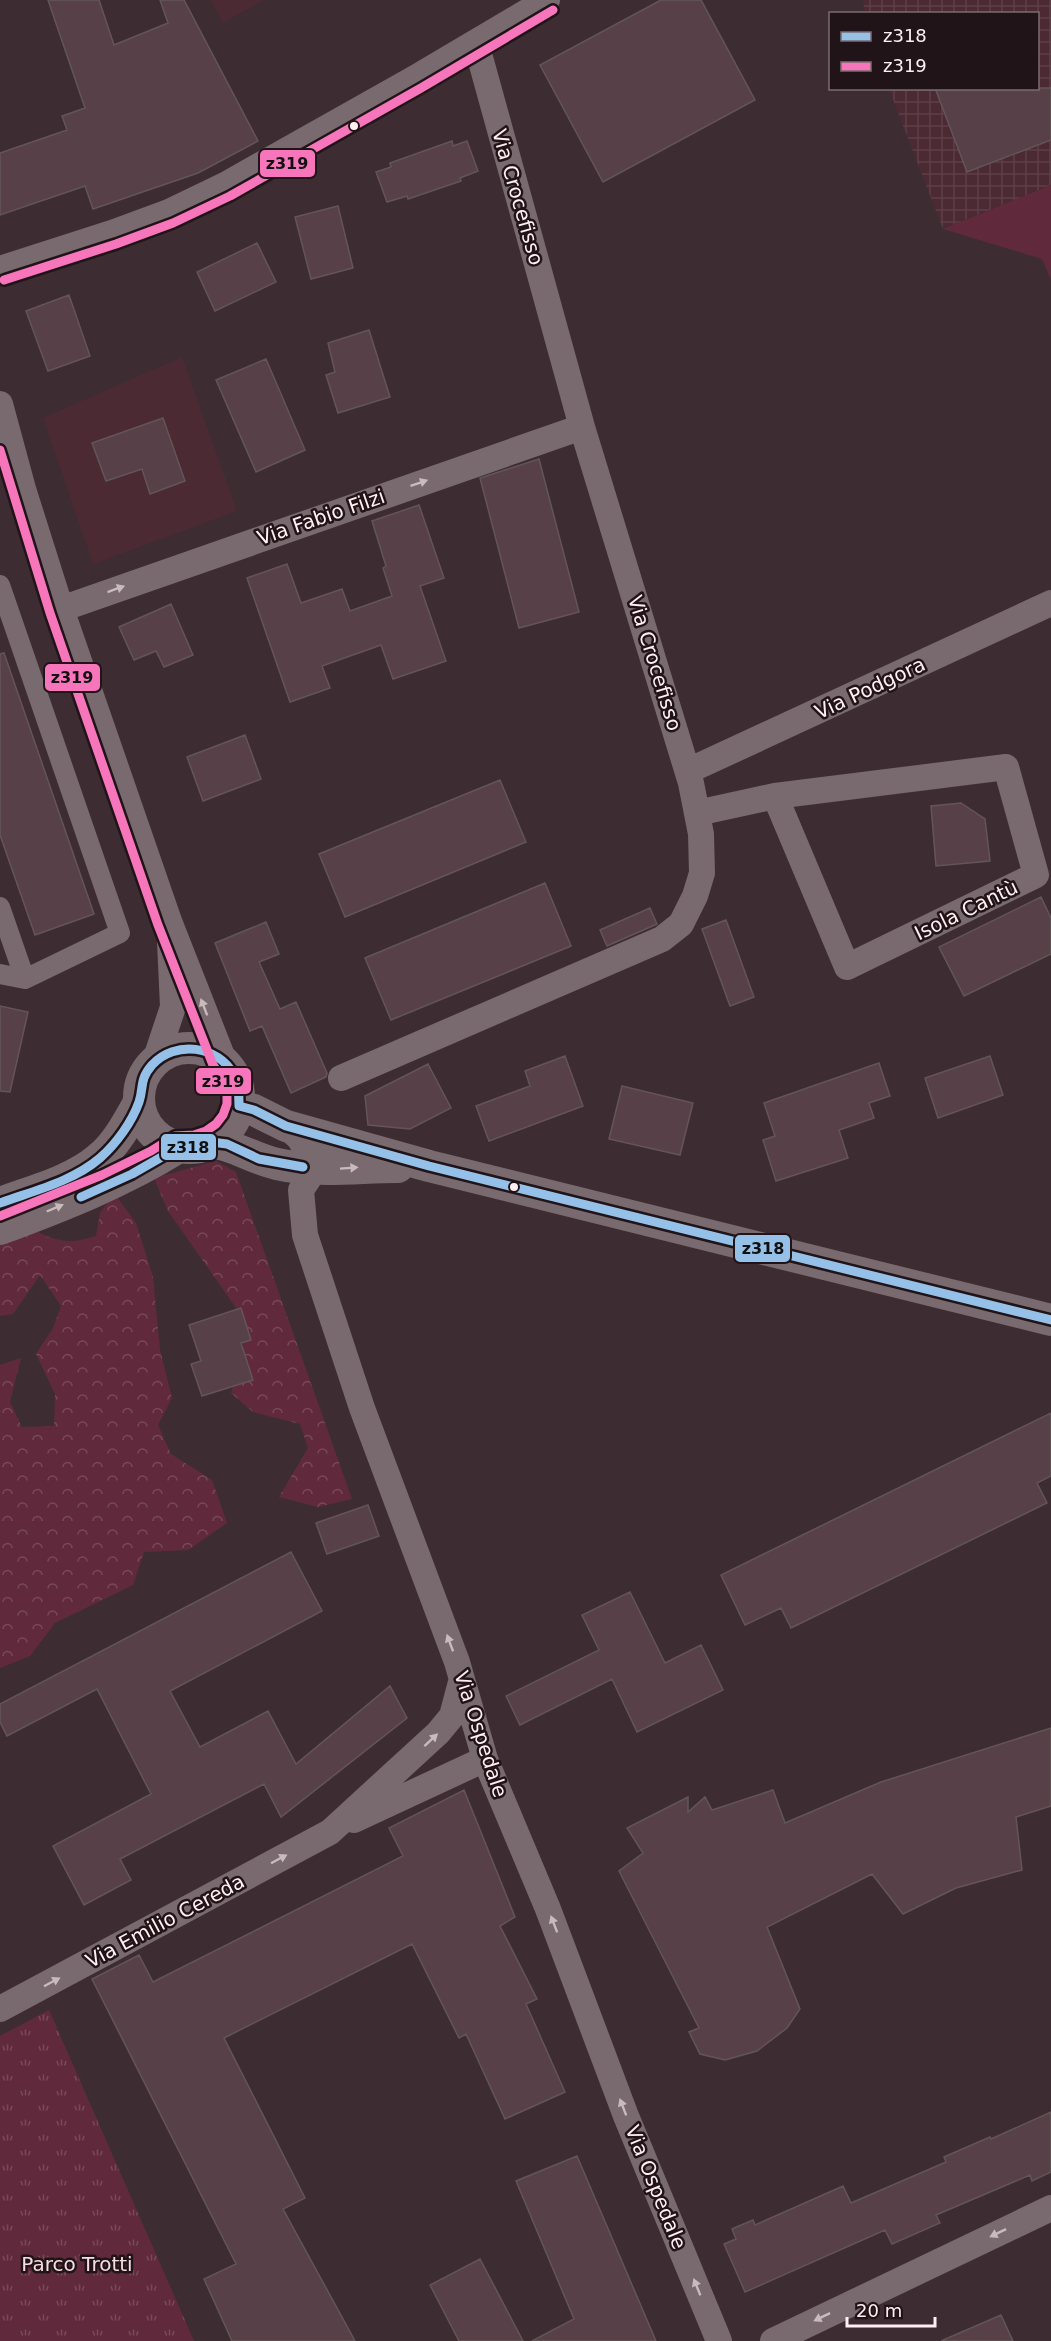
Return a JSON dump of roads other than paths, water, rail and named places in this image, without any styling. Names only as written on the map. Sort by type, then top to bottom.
[{"type":"street","points":[[0,269],[112,233],[169,212],[198,198],[274,159],[547,0]]},
{"type":"street","name":"Via Crocefisso","points":[[341,1078],[662,939],[681,924],[702,873],[701,834],[688,771],[582,427],[476,43]]},
{"type":"street","points":[[0,404],[23,489],[61,609],[169,921],[224,1061],[234,1074],[239,1090],[239,1106],[234,1121],[224,1133],[211,1142],[196,1147],[179,1147],[164,1141],[152,1131],[139,1102]]},
{"type":"street","name":"Via Fabio Filzi","points":[[61,609],[582,427]]},
{"type":"street","points":[[0,444],[23,489]]},
{"type":"street","points":[[0,585],[120,933],[25,979],[0,974]]},
{"type":"street","name":"Via Podgora","points":[[688,771],[1051,603]]},
{"type":"street","name":"Isola Cantù","points":[[697,813],[775,796],[1006,767],[1036,875],[847,967],[775,796]]},
{"type":"street","points":[[0,907],[25,979]]},
{"type":"street","points":[[0,1203],[73,1175],[99,1159],[127,1123],[139,1102],[143,1080],[155,1061],[173,1007],[169,921]]},
{"type":"street","points":[[155,1061],[167,1053],[182,1048],[205,1051],[224,1061]]},
{"type":"street","points":[[239,1106],[254,1110],[286,1126],[429,1166],[1051,1320]]},
{"type":"street","points":[[286,1126],[300,1139],[315,1169]]},
{"type":"street","points":[[211,1142],[227,1144],[259,1159],[278,1164],[315,1169],[429,1166]]},
{"type":"street","points":[[0,1229],[107,1186],[157,1161],[179,1147]]},
{"type":"street","name":"Via Ospedale","points":[[315,1169],[301,1190],[305,1235],[362,1408],[462,1680],[485,1759],[548,1909],[626,2116],[719,2341]]},
{"type":"street","name":"Via Emilio Cereda","points":[[330,1832],[438,1733],[452,1716],[462,1680]]},
{"type":"street","name":"Via Emilio Cereda","points":[[0,2009],[330,1832],[485,1759]]},
{"type":"street","points":[[773,2341],[1051,2208]]},
{"type":"park label","name":"Parco Trotti","points":[[77,2264]]}]
